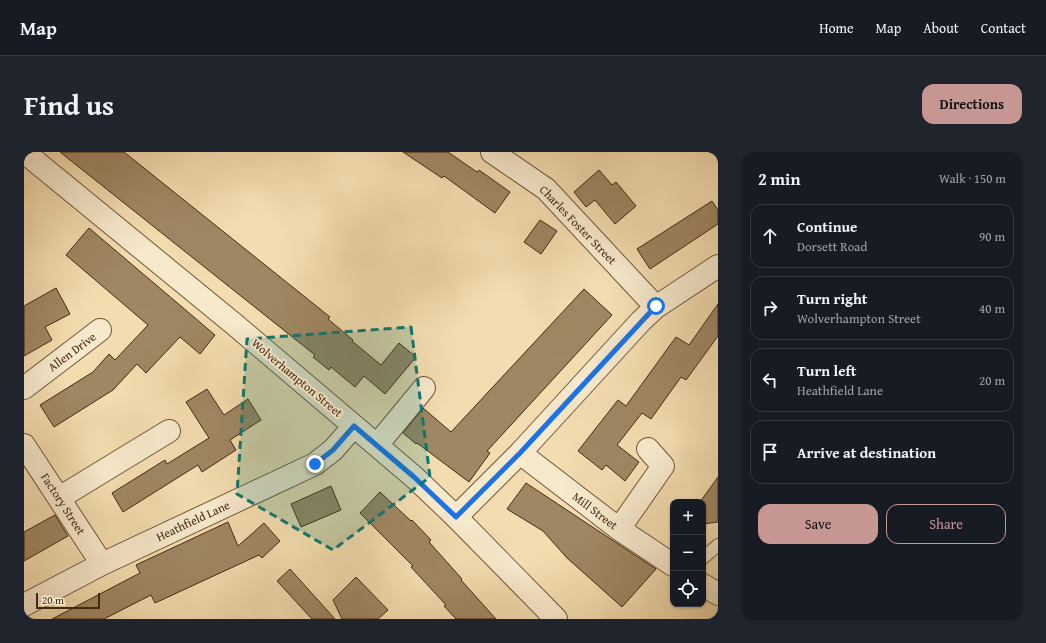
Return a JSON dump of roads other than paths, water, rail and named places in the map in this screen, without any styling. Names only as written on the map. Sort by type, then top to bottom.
[{"type":"street","name":"Wolverhampton Street","points":[[24,152],[228,318],[414,477],[456,517],[556,619]]},
{"type":"street","name":"Charles Foster Street","points":[[492,152],[546,189],[656,306]]},
{"type":"street","points":[[456,517],[520,453],[656,306],[718,266]]},
{"type":"street","name":"Allen Drive","points":[[24,388],[100,330]]},
{"type":"street","points":[[377,445],[424,388]]},
{"type":"street","name":"Heathfield Lane","points":[[24,605],[102,564],[315,464],[333,450],[354,426]]},
{"type":"street","points":[[59,498],[169,431]]},
{"type":"street","points":[[619,529],[663,466],[648,449]]},
{"type":"street","name":"Factory Street","points":[[26,452],[59,498],[102,564]]},
{"type":"street","name":"Mill Street","points":[[520,453],[619,529],[670,563]]},
{"type":"street","points":[[706,586],[718,594]]},
{"type":"lane","points":[[706,555],[718,545]]}]
